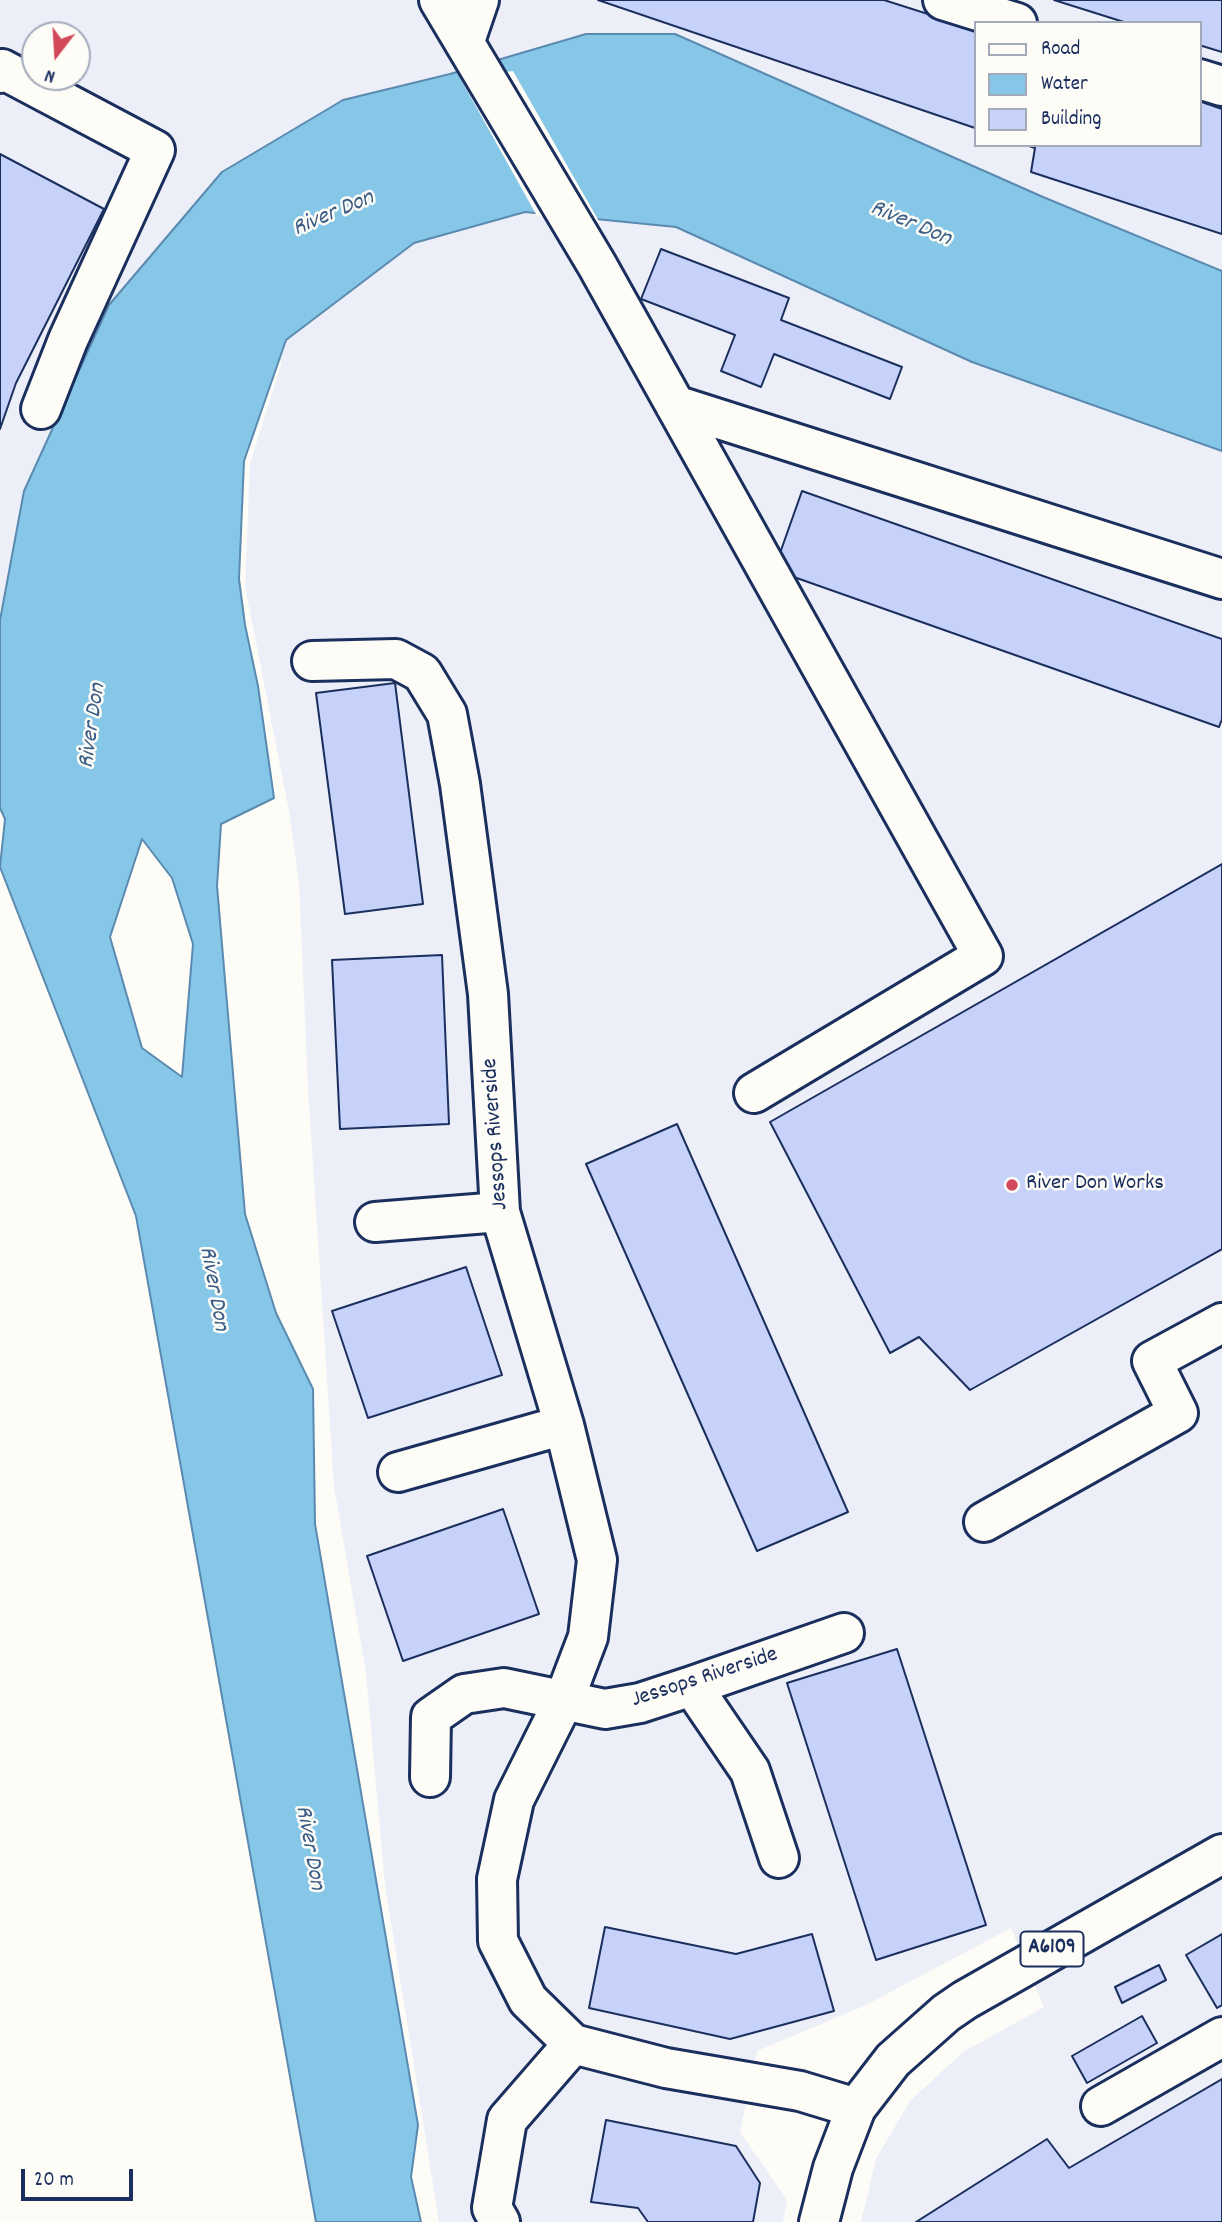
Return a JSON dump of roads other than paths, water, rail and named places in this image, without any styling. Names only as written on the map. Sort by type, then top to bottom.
[{"type":"street","points":[[439,0],[597,265],[983,956],[754,1094]]},
{"type":"street","points":[[465,41],[479,0]]},
{"type":"street","points":[[943,0],[1011,21]]},
{"type":"street","points":[[0,73],[2,69],[155,150],[68,340],[40,409]]},
{"type":"street","points":[[1201,80],[1222,86]]},
{"type":"street","points":[[675,405],[1222,579]]},
{"type":"street","name":"Jessops Riverside","points":[[312,661],[396,659],[422,673],[447,714],[460,784],[488,994],[500,1212],[565,1425],[597,1560],[587,1637],[564,1700],[514,1800],[497,1879],[498,1941],[528,2000],[573,2044],[666,2068],[800,2091],[856,2108]]},
{"type":"street","points":[[375,1222],[500,1212]]},
{"type":"street","points":[[984,1522],[1178,1413],[1152,1361],[1222,1323]]},
{"type":"street","points":[[398,1472],[565,1425]]},
{"type":"street","name":"Jessops Riverside","points":[[430,1777],[430,1717],[464,1694],[504,1688],[605,1709],[640,1703],[845,1633]]},
{"type":"street","points":[[692,1686],[750,1771],[779,1858]]},
{"type":"street","name":"A6109","points":[[819,2222],[833,2168],[856,2108],[893,2060],[965,2000],[1222,1854]]},
{"type":"street","points":[[1101,2106],[1222,2037]]},
{"type":"street","points":[[500,2222],[492,2208],[507,2120],[573,2044]]},
{"type":"water","name":"River Don","points":[[586,34],[675,34],[1043,197],[1222,271],[1222,451],[972,362],[676,227],[525,212],[414,243],[286,340],[244,461],[239,579],[274,798],[221,824],[217,886],[245,1214],[276,1313],[313,1389],[315,1524],[418,2125],[411,2177],[421,2222],[316,2222],[136,1216],[0,867],[5,819],[0,808],[0,620],[24,491],[109,305],[222,172],[343,100],[450,74]],"holes":[[[142,839],[172,878],[193,944],[182,1077],[142,1048],[110,937]]]},
{"type":"place","name":"River Don Works","points":[[1012,1185]]}]
